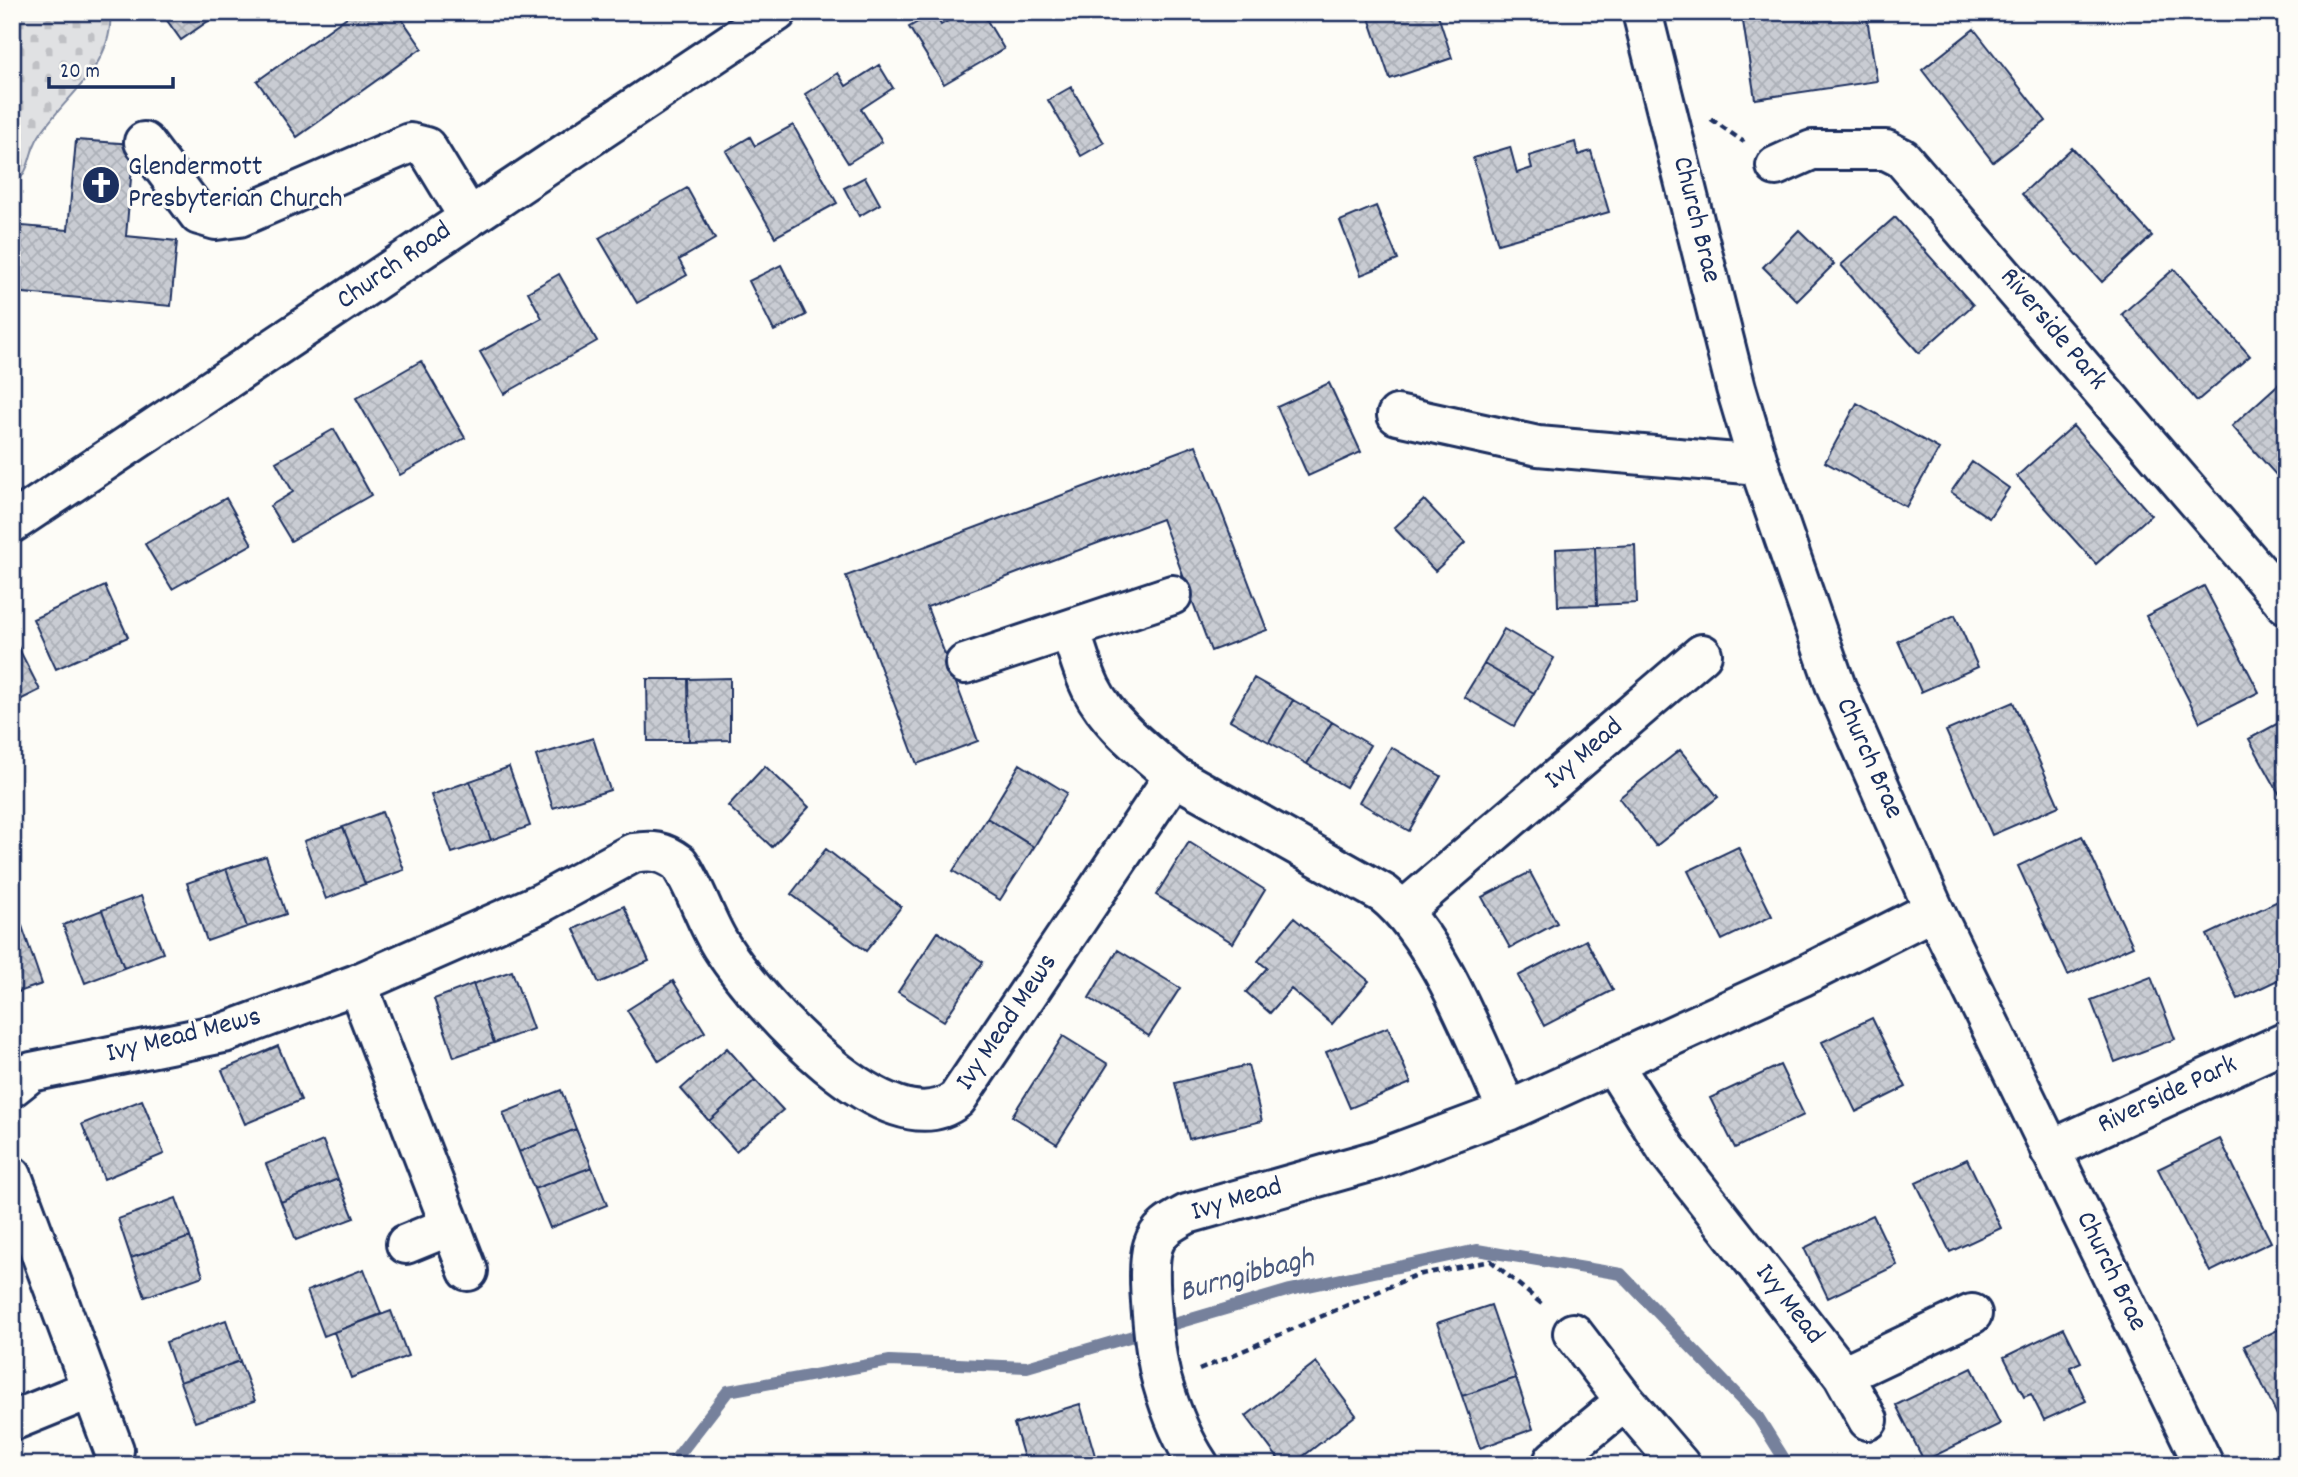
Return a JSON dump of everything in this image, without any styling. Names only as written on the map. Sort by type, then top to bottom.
[{"type":"street","name":"Church Road","points":[[12,523],[299,334],[468,216],[777,12]]},
{"type":"street","name":"Church Brae","points":[[1642,12],[1736,388],[1759,466],[1836,687],[1934,910],[2204,1465]]},
{"type":"street","points":[[144,142],[199,215],[216,220],[239,217],[410,143],[426,147],[468,216]]},
{"type":"street","name":"Riverside Park","points":[[1776,166],[1812,150],[1886,150],[1915,169],[2286,604]]},
{"type":"street","points":[[1397,415],[1538,446],[1759,466]]},
{"type":"street","points":[[965,664],[1172,595]]},
{"type":"street","points":[[1070,630],[1090,687],[1104,708],[1127,736],[1174,776],[1384,894],[1404,910],[1439,967],[1508,1111]]},
{"type":"street","name":"Ivy Mead","points":[[1404,910],[1702,654]]},
{"type":"street","name":"Ivy Mead Mews","points":[[12,1087],[30,1072],[223,1033],[358,984],[541,903],[633,853],[650,850],[667,853],[687,874],[729,958],[761,1002],[806,1047],[857,1086],[900,1106],[929,1110],[946,1108],[957,1099],[1174,776]]},
{"type":"street","name":"Ivy Mead","points":[[1199,1465],[1190,1451],[1162,1379],[1150,1292],[1152,1247],[1163,1227],[1187,1214],[1377,1160],[1508,1111],[1801,977],[1934,910]]},
{"type":"street","points":[[358,984],[468,1271]]},
{"type":"street","name":"Riverside Park","points":[[2050,1150],[2286,1042]]},
{"type":"street","name":"Ivy Mead","points":[[1613,1064],[1667,1150],[1843,1375],[1868,1420]]},
{"type":"street","points":[[12,1176],[114,1450]]},
{"type":"street","points":[[406,1244],[450,1226]]},
{"type":"street","points":[[1843,1375],[1972,1314]]},
{"type":"street","points":[[1573,1333],[1625,1401],[1680,1465]]},
{"type":"street","points":[[12,1421],[91,1389]]},
{"type":"street","points":[[1554,1460],[1625,1401]]},
{"type":"path","points":[[1661,85],[1776,166]]},
{"type":"path","points":[[1162,1379],[1211,1367],[1416,1275],[1491,1261],[1573,1333]]},
{"type":"green space","points":[[12,12],[110,12],[105,49],[86,79],[49,121],[35,144],[24,174],[12,188]]},
{"type":"building","points":[[161,12],[221,12],[181,40]]},
{"type":"building","points":[[354,12],[397,12],[422,48],[297,137],[257,81]]},
{"type":"building","points":[[963,12],[982,12],[1004,49],[944,84],[909,27],[934,13],[941,25]]},
{"type":"building","points":[[1367,12],[1437,12],[1452,58],[1390,79]]},
{"type":"building","points":[[1761,12],[1866,12],[1877,81],[1755,99],[1742,15]]},
{"type":"building","points":[[1974,29],[2046,121],[1993,162],[1922,70]]},
{"type":"building","points":[[879,65],[893,88],[861,109],[882,142],[848,163],[805,94],[838,73],[846,86]]},
{"type":"building","points":[[1071,87],[1104,143],[1081,156],[1048,100]]},
{"type":"building","points":[[793,125],[837,203],[775,237],[726,151],[750,137],[755,146]]},
{"type":"building","name":"Glendermott Presbyterian Church","points":[[76,140],[134,144],[126,236],[177,241],[171,306],[12,292],[12,225],[68,230]]},
{"type":"building","points":[[1575,142],[1578,155],[1591,151],[1609,212],[1498,244],[1473,158],[1510,147],[1517,173],[1532,168],[1529,156]]},
{"type":"building","points":[[2072,148],[2152,236],[2102,282],[2022,194]]},
{"type":"building","points":[[865,177],[880,204],[859,216],[844,188]]},
{"type":"building","points":[[687,188],[715,239],[679,260],[687,275],[637,303],[599,238]]},
{"type":"building","points":[[1376,206],[1398,260],[1361,275],[1340,221]]},
{"type":"building","points":[[1895,217],[1973,305],[1919,353],[1841,265]]},
{"type":"building","points":[[1799,230],[1834,264],[1797,301],[1763,267]]},
{"type":"building","points":[[781,265],[806,315],[774,331],[749,281]]},
{"type":"building","points":[[2174,269],[2250,356],[2197,401],[2122,314]]},
{"type":"building","points":[[559,274],[597,341],[504,394],[480,352],[542,318],[528,292]]},
{"type":"building","points":[[421,361],[465,438],[400,475],[356,398]]},
{"type":"building","points":[[2282,381],[2286,385],[2286,486],[2232,426]]},
{"type":"building","points":[[1329,383],[1361,452],[1308,476],[1277,407]]},
{"type":"building","points":[[1857,403],[1939,449],[1906,507],[1825,462]]},
{"type":"building","points":[[2073,426],[2151,515],[2096,564],[2017,476]]},
{"type":"building","points":[[334,429],[371,495],[291,541],[270,506],[293,492],[276,462]]},
{"type":"building","points":[[1196,445],[1267,630],[1211,651],[1162,519],[927,607],[978,741],[917,764],[846,576]]},
{"type":"building","points":[[1972,462],[2009,488],[1989,518],[1951,492]]},
{"type":"building","points":[[226,498],[252,544],[172,589],[145,544]]},
{"type":"building","points":[[1424,500],[1465,543],[1435,571],[1394,528]]},
{"type":"building","points":[[1635,545],[1637,603],[1597,605],[1595,547]]},
{"type":"building","points":[[1595,547],[1597,605],[1558,606],[1556,549]]},
{"type":"building","points":[[105,586],[128,637],[56,669],[33,619]]},
{"type":"building","points":[[2204,586],[2259,692],[2200,722],[2146,616]]},
{"type":"building","points":[[1955,615],[1978,667],[1921,692],[1898,641]]},
{"type":"building","points":[[1504,629],[1554,658],[1534,693],[1484,664]]},
{"type":"building","points":[[16,643],[40,690],[12,704],[12,645]]},
{"type":"building","points":[[1484,664],[1534,693],[1514,726],[1464,697]]},
{"type":"building","points":[[730,678],[730,740],[689,741],[688,679]]},
{"type":"building","points":[[1254,678],[1293,700],[1269,742],[1230,720]]},
{"type":"building","points":[[647,679],[688,679],[689,741],[648,741]]},
{"type":"building","points":[[1293,700],[1332,722],[1307,764],[1269,742]]},
{"type":"building","points":[[2013,702],[2059,806],[1992,835],[1946,731]]},
{"type":"building","points":[[2286,719],[2286,806],[2249,739]]},
{"type":"building","points":[[1332,722],[1370,745],[1346,787],[1307,764]]},
{"type":"building","points":[[593,738],[610,790],[553,808],[536,756]]},
{"type":"building","points":[[1391,747],[1441,776],[1409,831],[1359,802]]},
{"type":"building","points":[[1680,750],[1718,797],[1656,846],[1619,798]]},
{"type":"building","points":[[1020,764],[1067,793],[1034,847],[987,818]]},
{"type":"building","points":[[765,766],[809,807],[772,847],[728,806]]},
{"type":"building","points":[[509,767],[530,826],[491,840],[470,781]]},
{"type":"building","points":[[470,781],[491,840],[452,853],[431,795]]},
{"type":"building","points":[[382,812],[404,870],[365,884],[343,827]]},
{"type":"building","points":[[987,818],[1034,847],[1000,900],[953,871]]},
{"type":"building","points":[[343,827],[365,884],[326,899],[304,841]]},
{"type":"building","points":[[2082,836],[2133,946],[2068,975],[2018,866]]},
{"type":"building","points":[[1189,842],[1265,890],[1233,943],[1156,895]]},
{"type":"building","points":[[1738,847],[1772,916],[1722,940],[1688,871]]},
{"type":"building","points":[[826,849],[901,907],[866,951],[791,894]]},
{"type":"building","points":[[266,856],[286,914],[247,927],[226,869]]},
{"type":"building","points":[[226,869],[247,927],[207,941],[187,883]]},
{"type":"building","points":[[1530,872],[1557,923],[1510,948],[1482,897]]},
{"type":"building","points":[[141,896],[163,953],[124,968],[102,910]]},
{"type":"building","points":[[2286,897],[2286,976],[2238,999],[2207,935]]},
{"type":"building","points":[[624,906],[649,961],[599,983],[574,929]]},
{"type":"building","points":[[102,910],[124,968],[85,983],[63,925]]},
{"type":"building","points":[[1294,918],[1369,981],[1332,1024],[1291,989],[1270,1013],[1246,992],[1267,968],[1258,961]]},
{"type":"building","points":[[22,926],[42,984],[12,994],[12,929]]},
{"type":"building","points":[[938,932],[983,962],[944,1021],[898,992]]},
{"type":"building","points":[[1586,940],[1613,990],[1544,1026],[1518,976]]},
{"type":"building","points":[[1118,950],[1180,988],[1149,1036],[1089,998]]},
{"type":"building","points":[[512,971],[533,1029],[494,1043],[473,984]]},
{"type":"building","points":[[2151,977],[2175,1039],[2115,1062],[2091,1000]]},
{"type":"building","points":[[673,981],[705,1032],[659,1061],[627,1010]]},
{"type":"building","points":[[473,984],[494,1043],[454,1057],[434,999]]},
{"type":"building","points":[[1872,1018],[1906,1087],[1856,1112],[1822,1042]]},
{"type":"building","points":[[1388,1027],[1411,1083],[1350,1108],[1326,1052]]},
{"type":"building","points":[[1063,1036],[1108,1064],[1057,1144],[1012,1116]]},
{"type":"building","points":[[278,1046],[301,1100],[245,1124],[222,1070]]},
{"type":"building","points":[[727,1048],[755,1080],[709,1121],[681,1089]]},
{"type":"building","points":[[1248,1065],[1262,1121],[1189,1139],[1175,1083]]},
{"type":"building","points":[[1780,1065],[1804,1115],[1735,1148],[1710,1098]]},
{"type":"building","points":[[755,1080],[783,1110],[736,1151],[709,1121]]},
{"type":"building","points":[[561,1090],[576,1129],[519,1152],[503,1113]]},
{"type":"building","points":[[142,1100],[164,1154],[104,1179],[82,1124]]},
{"type":"building","points":[[576,1129],[592,1167],[534,1189],[519,1152]]},
{"type":"building","points":[[2220,1139],[2271,1242],[2210,1272],[2158,1169]]},
{"type":"building","points":[[323,1141],[338,1179],[281,1202],[266,1164]]},
{"type":"building","points":[[1967,1159],[2001,1228],[1950,1252],[1916,1183]]},
{"type":"building","points":[[592,1167],[607,1205],[550,1228],[534,1189]]},
{"type":"building","points":[[338,1179],[354,1218],[296,1240],[281,1202]]},
{"type":"building","points":[[176,1198],[190,1237],[131,1258],[118,1219]]},
{"type":"building","points":[[1873,1215],[1897,1265],[1828,1298],[1804,1248]]},
{"type":"building","points":[[190,1237],[203,1276],[145,1297],[131,1258]]},
{"type":"building","points":[[364,1269],[381,1314],[324,1336],[307,1291]]},
{"type":"building","points":[[1491,1305],[1516,1378],[1462,1396],[1437,1323]]},
{"type":"building","points":[[391,1311],[408,1356],[351,1378],[334,1332]]},
{"type":"building","points":[[226,1320],[240,1361],[180,1382],[166,1342]]},
{"type":"building","points":[[2286,1326],[2286,1434],[2244,1346]]},
{"type":"building","points":[[2064,1328],[2081,1362],[2070,1367],[2086,1401],[2044,1420],[2031,1394],[2024,1397],[2004,1357]]},
{"type":"building","points":[[240,1361],[255,1401],[195,1422],[180,1382]]},
{"type":"building","points":[[1316,1362],[1356,1415],[1292,1465],[1283,1465],[1246,1416]]},
{"type":"building","points":[[1972,1368],[2000,1424],[1924,1461],[1896,1405]]},
{"type":"building","points":[[1516,1378],[1533,1429],[1480,1448],[1462,1396]]},
{"type":"building","points":[[1080,1404],[1096,1459],[1077,1465],[1026,1465],[1014,1424]]},
{"type":"waterway","name":"Burngibbagh","points":[[671,1465],[728,1391],[890,1361],[1027,1367],[1290,1290],[1477,1250],[1621,1274],[1758,1417],[1788,1465]]},
{"type":"place","name":"Glendermott Presbyterian Church","points":[[101,185]]}]
